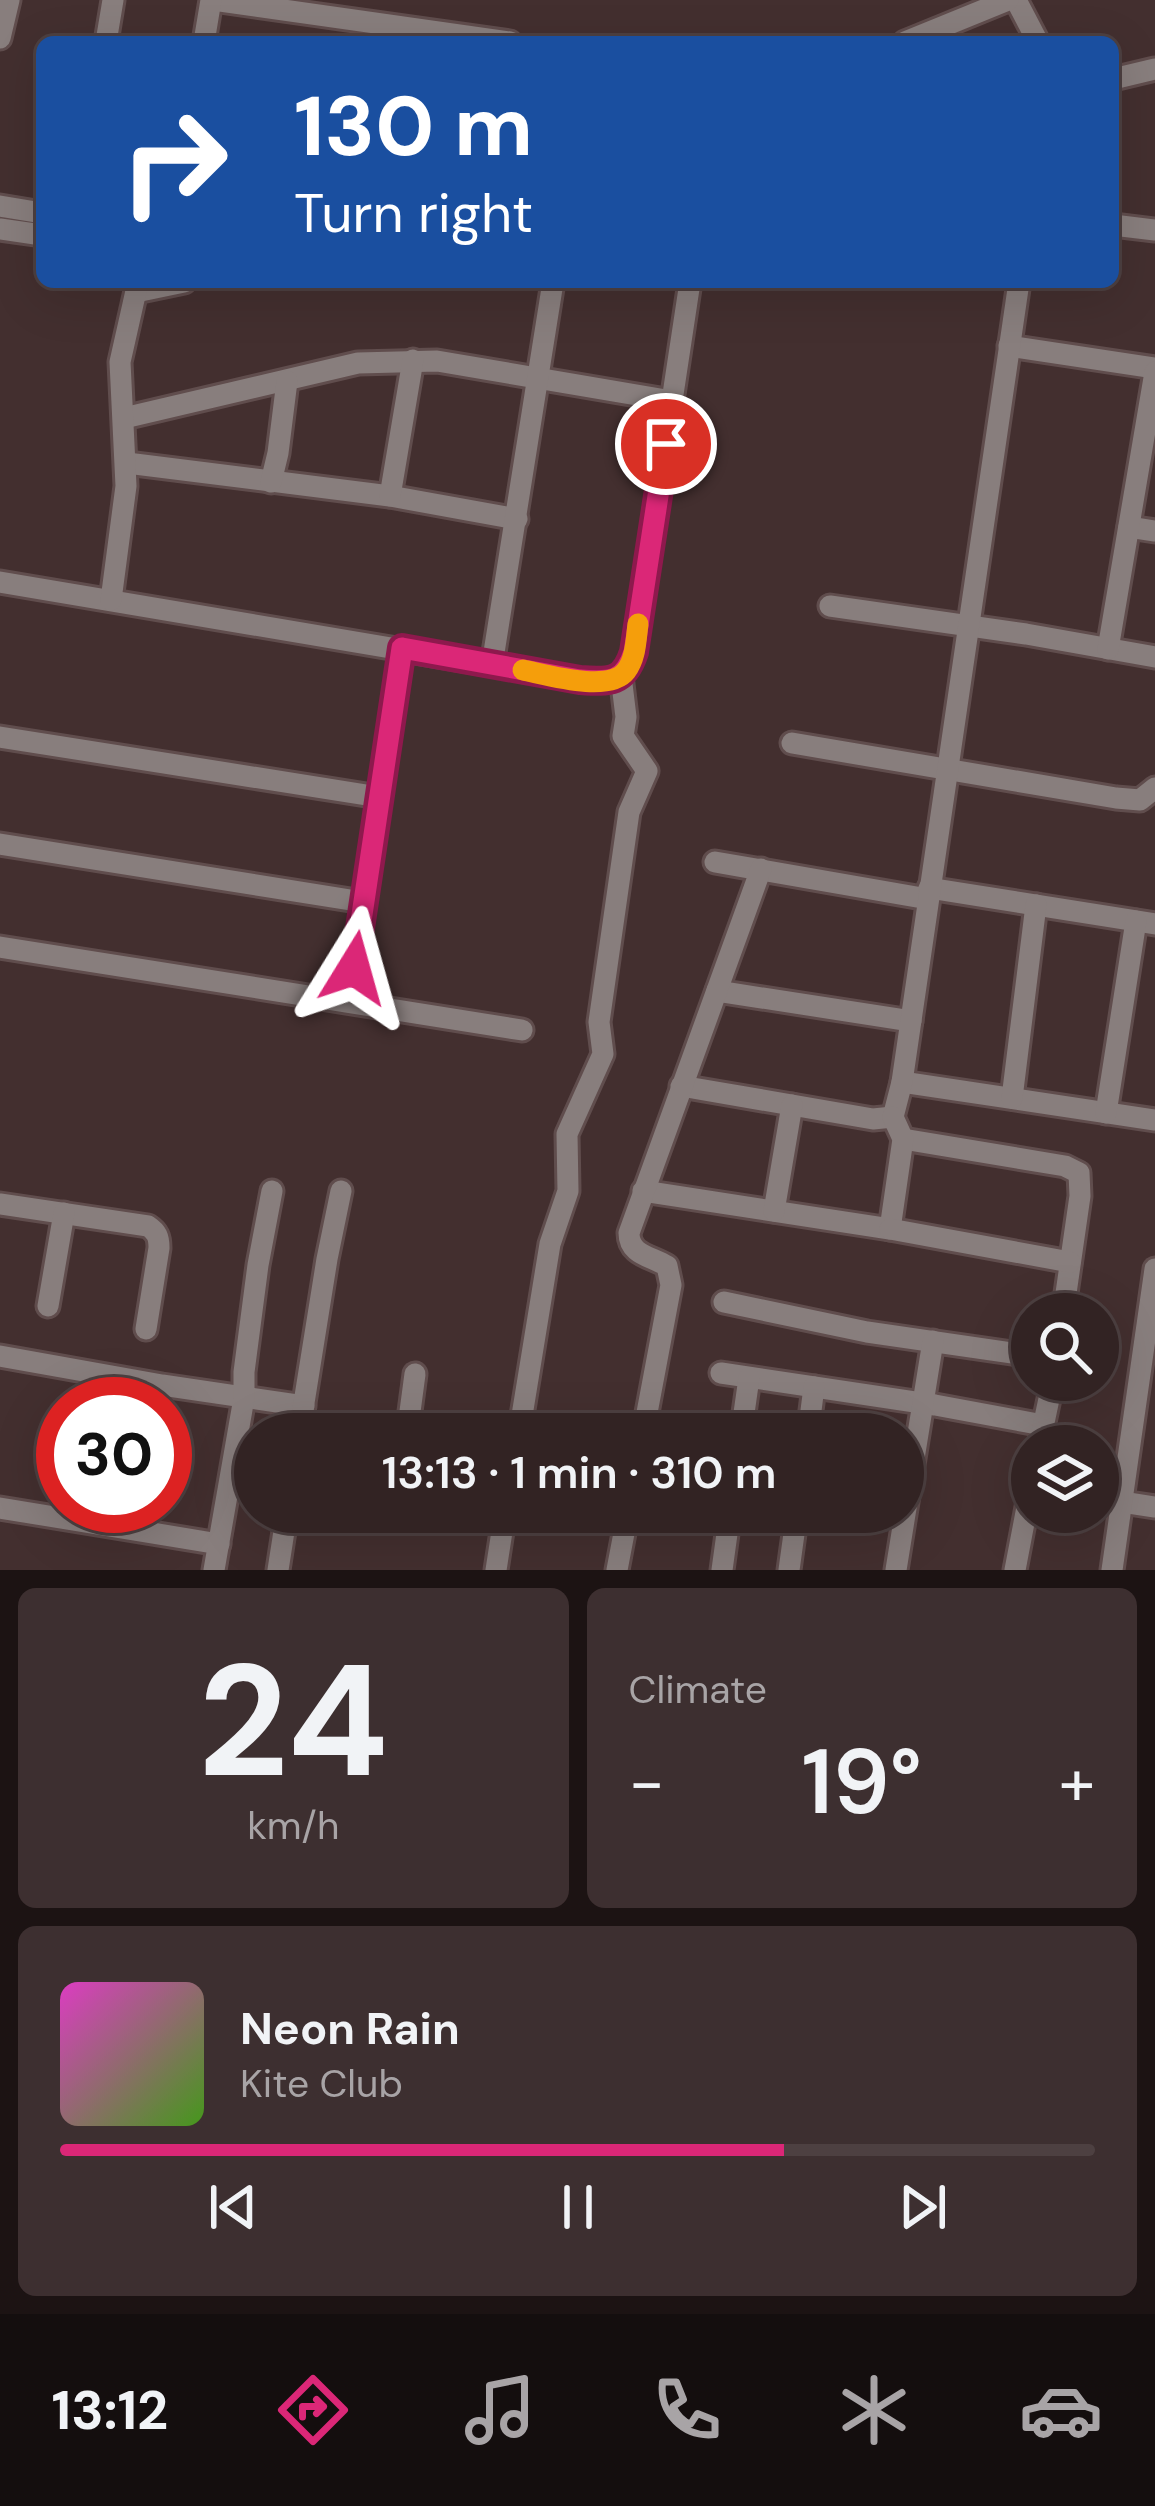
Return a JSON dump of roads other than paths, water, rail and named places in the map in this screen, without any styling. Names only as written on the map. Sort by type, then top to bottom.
[{"type":"street","points":[[0,38],[9,0]]},
{"type":"street","points":[[107,36],[113,0]]},
{"type":"street","points":[[205,36],[212,0],[444,36]]},
{"type":"street","points":[[919,36],[1012,0],[1034,36]]},
{"type":"street","points":[[332,36],[334,17]]},
{"type":"street","points":[[1119,78],[1155,69]]},
{"type":"street","points":[[0,206],[36,212]]},
{"type":"street","points":[[1119,226],[1155,230]]},
{"type":"street","points":[[0,229],[36,234]]},
{"type":"street","points":[[111,600],[127,463],[120,362],[137,288]]},
{"type":"street","points":[[492,665],[552,288]]},
{"type":"street","points":[[0,582],[580,680],[605,682],[621,676],[634,652],[689,288]]},
{"type":"street","points":[[890,1229],[904,1139],[892,1117],[902,1082],[1018,288]]},
{"type":"street","points":[[1009,346],[1155,370],[1108,649]]},
{"type":"street","points":[[124,418],[358,363],[412,359],[672,401]]},
{"type":"street","points":[[390,496],[412,359]]},
{"type":"street","points":[[271,482],[287,381]]},
{"type":"street","points":[[127,463],[390,496],[517,519]]},
{"type":"street","points":[[1129,527],[1155,531]]},
{"type":"street","points":[[830,606],[1155,657]]},
{"type":"street","points":[[349,1001],[402,648]]},
{"type":"street","points":[[522,1413],[550,1244],[568,1190],[567,1133],[603,1054],[598,1022],[629,812],[647,771],[623,736],[626,717],[621,676]]},
{"type":"street","points":[[0,737],[379,797]]},
{"type":"street","points":[[792,743],[1116,798],[1140,800],[1155,788]]},
{"type":"street","points":[[0,844],[363,902]]},
{"type":"street","points":[[716,862],[1145,922],[1106,1113]]},
{"type":"street","points":[[647,1413],[671,1285],[667,1266],[635,1250],[629,1233],[761,869]]},
{"type":"street","points":[[1012,1098],[1036,905]]},
{"type":"street","points":[[0,947],[522,1030]]},
{"type":"street","points":[[718,991],[911,1021]]},
{"type":"street","points":[[902,1082],[1155,1120]]},
{"type":"street","points":[[681,1086],[873,1119],[892,1117]]},
{"type":"street","points":[[774,1211],[792,1105]]},
{"type":"street","points":[[904,1139],[1073,1168],[1079,1173],[1066,1293]]},
{"type":"street","points":[[214,1570],[244,1398],[258,1265],[272,1191]]},
{"type":"street","points":[[303,1413],[341,1191]]},
{"type":"street","points":[[643,1191],[1070,1262]]},
{"type":"street","points":[[0,1204],[148,1226],[155,1231],[159,1248],[146,1329]]},
{"type":"street","points":[[48,1306],[64,1213]]},
{"type":"street","points":[[1112,1570],[1147,1371],[1155,1269]]},
{"type":"street","points":[[724,1302],[867,1331],[1011,1353]]},
{"type":"street","points":[[896,1570],[933,1341]]},
{"type":"street","points":[[0,1356],[304,1406]]},
{"type":"street","points":[[721,1373],[923,1403],[1011,1428]]},
{"type":"street","points":[[410,1413],[415,1374]]},
{"type":"street","points":[[744,1413],[749,1378]]},
{"type":"street","points":[[811,1413],[814,1387]]},
{"type":"street","points":[[1122,1502],[1155,1507]]},
{"type":"street","points":[[0,1508],[219,1544]]},
{"type":"street","points":[[281,1569],[285,1533]]},
{"type":"street","points":[[496,1570],[502,1533]]},
{"type":"street","points":[[617,1570],[624,1533]]},
{"type":"street","points":[[722,1570],[727,1533]]},
{"type":"street","points":[[789,1570],[794,1533]]},
{"type":"street","points":[[1016,1570],[1023,1533]]}]
